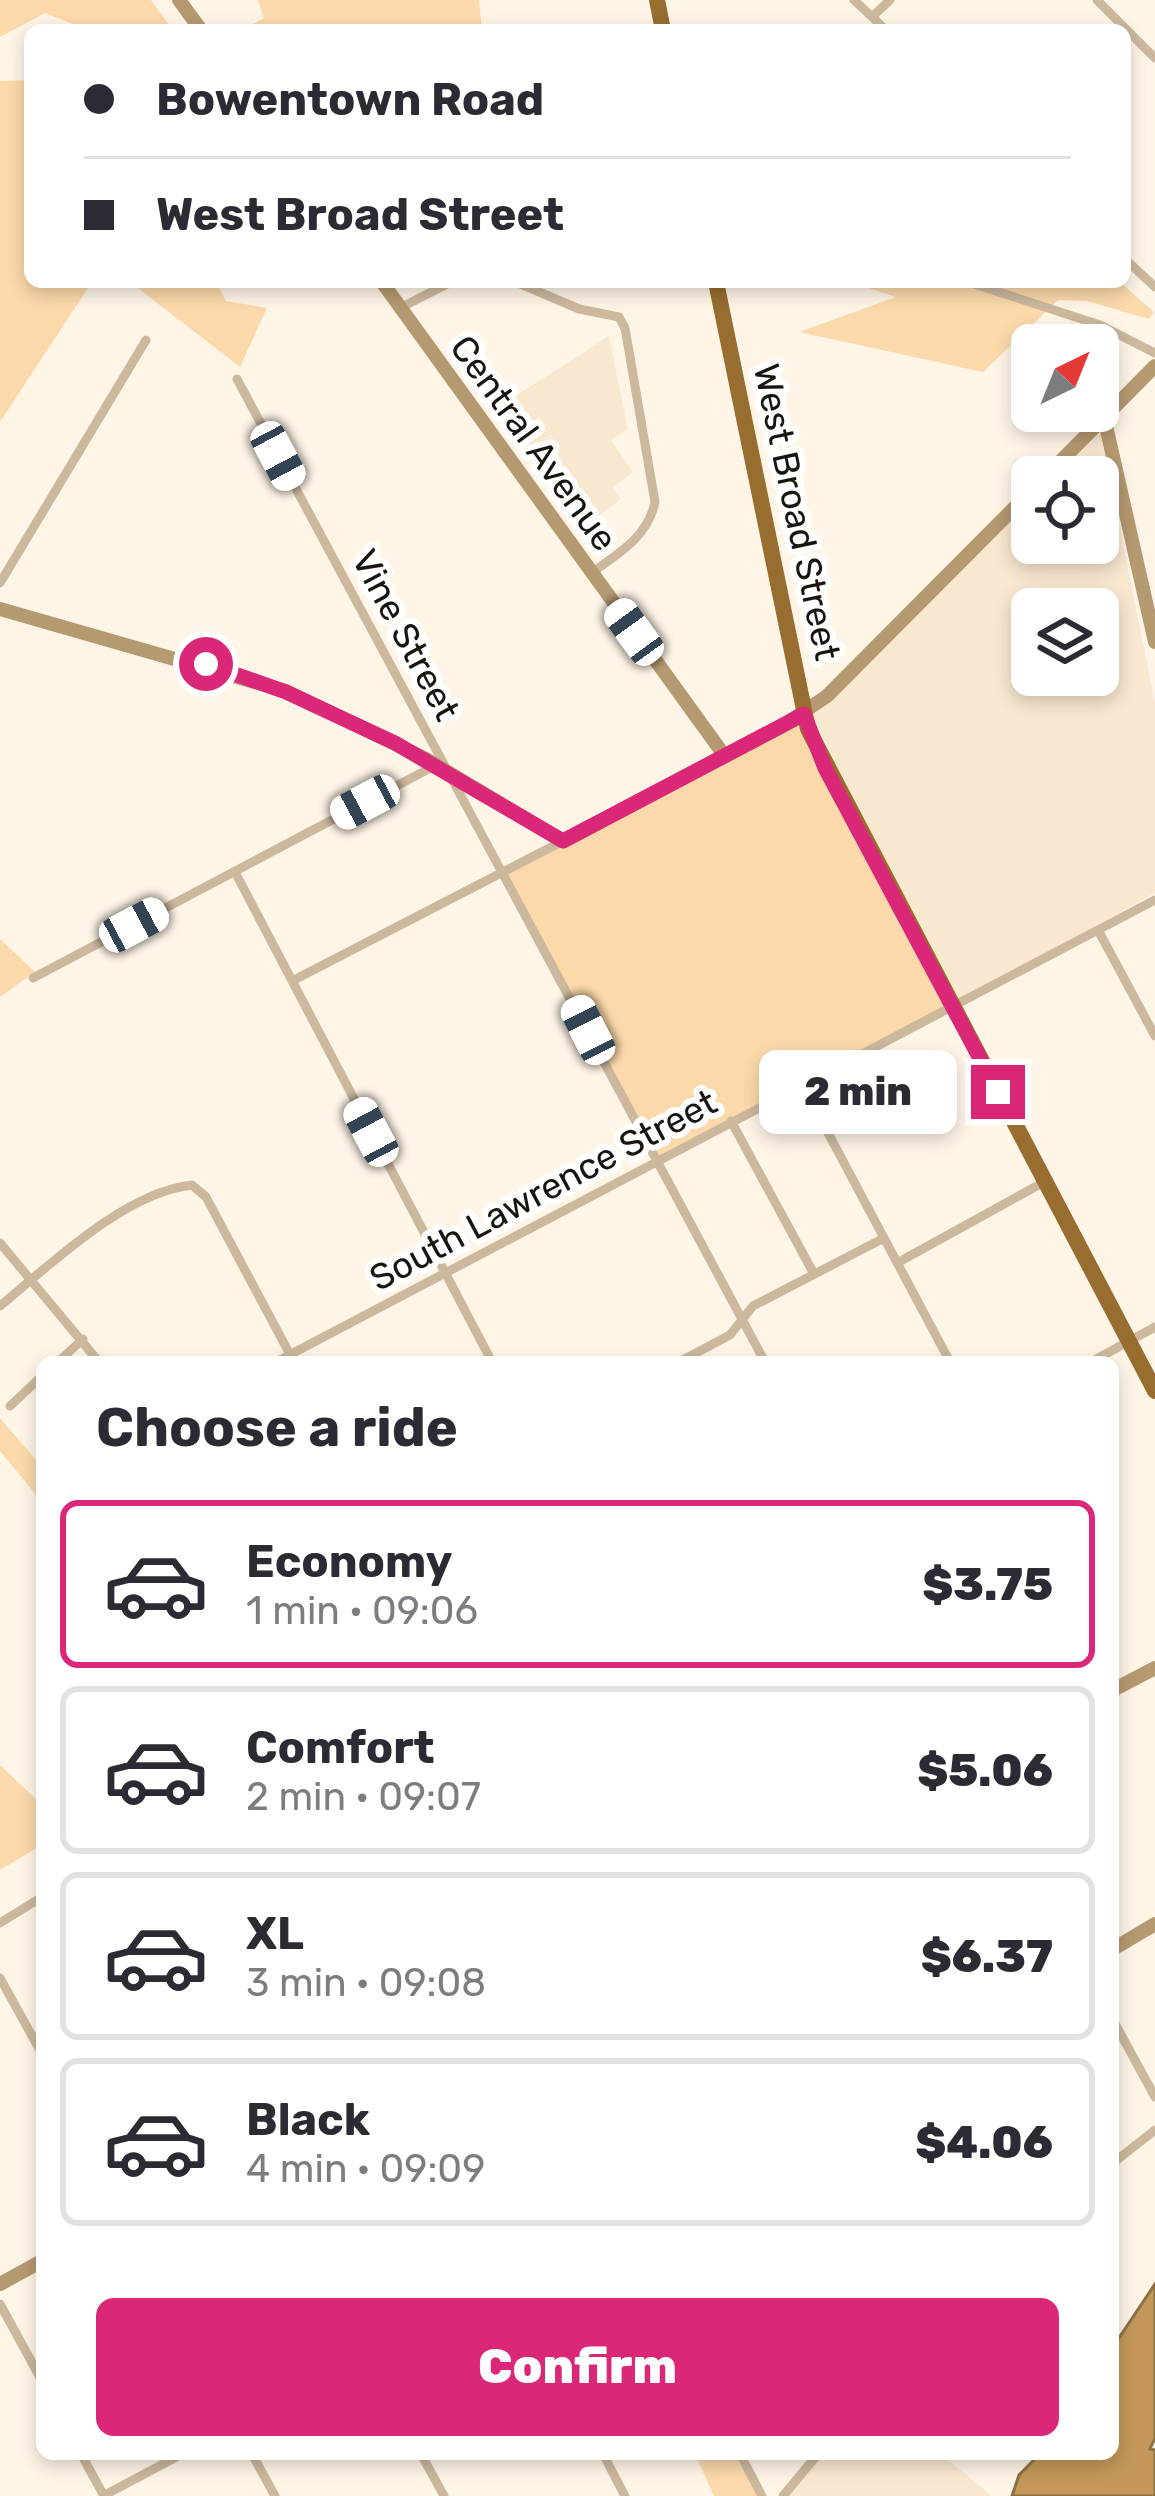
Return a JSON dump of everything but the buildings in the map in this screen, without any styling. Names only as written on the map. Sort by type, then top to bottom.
[{"type":"highway","name":"West Broad Street","points":[[717,288],[804,714],[825,768],[1155,1391]]},
{"type":"main road","name":"Central Avenue","points":[[386,288],[724,755]]},
{"type":"main road","points":[[1119,403],[1155,366]]},
{"type":"main road","points":[[1066,456],[1090,432]]},
{"type":"main road","points":[[1108,432],[1155,642]]},
{"type":"main road","points":[[2,610],[255,680],[436,765],[563,841],[804,714],[1011,511]]},
{"type":"main road","points":[[1119,1687],[1155,1668]]},
{"type":"main road","points":[[1119,1945],[1155,1924]]},
{"type":"main road","points":[[0,2284],[36,2264]]},
{"type":"street","points":[[854,0],[880,24]]},
{"type":"street","points":[[872,17],[890,0]]},
{"type":"street","points":[[1097,0],[1121,24]]},
{"type":"street","points":[[1131,34],[1155,58]]},
{"type":"street","points":[[1131,265],[1155,287]]},
{"type":"street","points":[[400,308],[439,288]]},
{"type":"street","points":[[529,288],[579,309],[619,317],[626,328],[655,502],[652,516],[633,542],[591,573]]},
{"type":"street","points":[[986,288],[1100,325],[1155,353]]},
{"type":"street","points":[[0,583],[146,340]]},
{"type":"street","name":"Vine Street","points":[[237,379],[762,1356]]},
{"type":"street","points":[[1119,509],[1125,512]]},
{"type":"street","points":[[33,978],[436,765]]},
{"type":"street","points":[[292,981],[563,841]]},
{"type":"street","points":[[235,872],[489,1356]]},
{"type":"street","name":"South Lawrence Street","points":[[296,1356],[445,1272],[1155,900]]},
{"type":"street","points":[[1098,930],[1155,1036]]},
{"type":"street","points":[[802,1084],[947,1356]]},
{"type":"street","points":[[731,1121],[814,1274]]},
{"type":"street","points":[[897,1263],[1045,1182]]},
{"type":"street","points":[[0,1306],[78,1238],[174,1188],[192,1185],[201,1191],[291,1356]]},
{"type":"street","points":[[690,1356],[730,1335],[753,1306],[884,1238]]},
{"type":"street","points":[[0,1244],[95,1356]]},
{"type":"street","points":[[1102,1356],[1155,1328]]},
{"type":"street","points":[[64,1356],[82,1339]]},
{"type":"street","points":[[10,1406],[36,1382]]},
{"type":"street","points":[[0,1923],[36,1901]]},
{"type":"street","points":[[0,1978],[36,2043]]},
{"type":"street","points":[[1119,2031],[1155,2097]]},
{"type":"street","points":[[1119,2158],[1155,2130]]},
{"type":"street","points":[[0,2304],[36,2370]]},
{"type":"street","points":[[84,2460],[104,2496],[171,2460]]},
{"type":"street","points":[[255,2460],[275,2496]]},
{"type":"street","points":[[425,2460],[444,2496]]},
{"type":"street","points":[[606,2460],[625,2496]]},
{"type":"street","points":[[743,2460],[762,2496]]},
{"type":"street","points":[[783,2496],[813,2460]]},
{"type":"shaded area","points":[[0,0],[151,0],[169,24],[73,24],[45,13],[0,37]]},
{"type":"shaded area","points":[[258,0],[479,0],[481,24],[253,24],[264,18]]},
{"type":"shaded area","points":[[24,80],[24,288],[88,288],[0,422],[0,81]]},
{"type":"shaded area","points":[[138,288],[219,288],[226,301],[267,308],[240,367]]},
{"type":"shaded area","points":[[868,288],[1127,288],[1154,312],[1149,319],[1087,301],[1058,300],[1033,324],[1011,324],[1011,345],[983,372],[799,332],[896,297]]},
{"type":"shaded area","points":[[609,336],[628,429],[611,440],[633,472],[613,487],[621,499],[580,530],[495,409]]},
{"type":"shaded area","points":[[1089,432],[1106,432],[1108,456],[1066,456]]},
{"type":"shaded area","points":[[1011,511],[1011,564],[1119,564],[1119,522],[1155,703],[1155,893],[951,1006],[804,714]]},
{"type":"shaded area","points":[[804,714],[951,1006],[657,1160],[504,871]]},
{"type":"shaded area","points":[[0,939],[35,972],[0,997]]},
{"type":"shaded area","points":[[0,1418],[36,1460],[36,1495],[0,1451]]},
{"type":"shaded area","points":[[0,1765],[36,1799],[36,1849],[0,1870]]},
{"type":"shaded area","points":[[1155,2284],[1155,2438],[1150,2449],[1155,2450],[1155,2496],[1012,2496],[1019,2475],[1034,2460],[1119,2460],[1119,2338]]},
{"type":"shaded area","points":[[698,2460],[744,2460],[763,2496],[714,2496]]},
{"type":"shaded area","points":[[813,2460],[948,2460],[992,2496],[783,2496]]},
{"type":"route","points":[[206,664],[286,692],[395,743],[563,841],[804,714],[825,768],[998,1092]]}]
